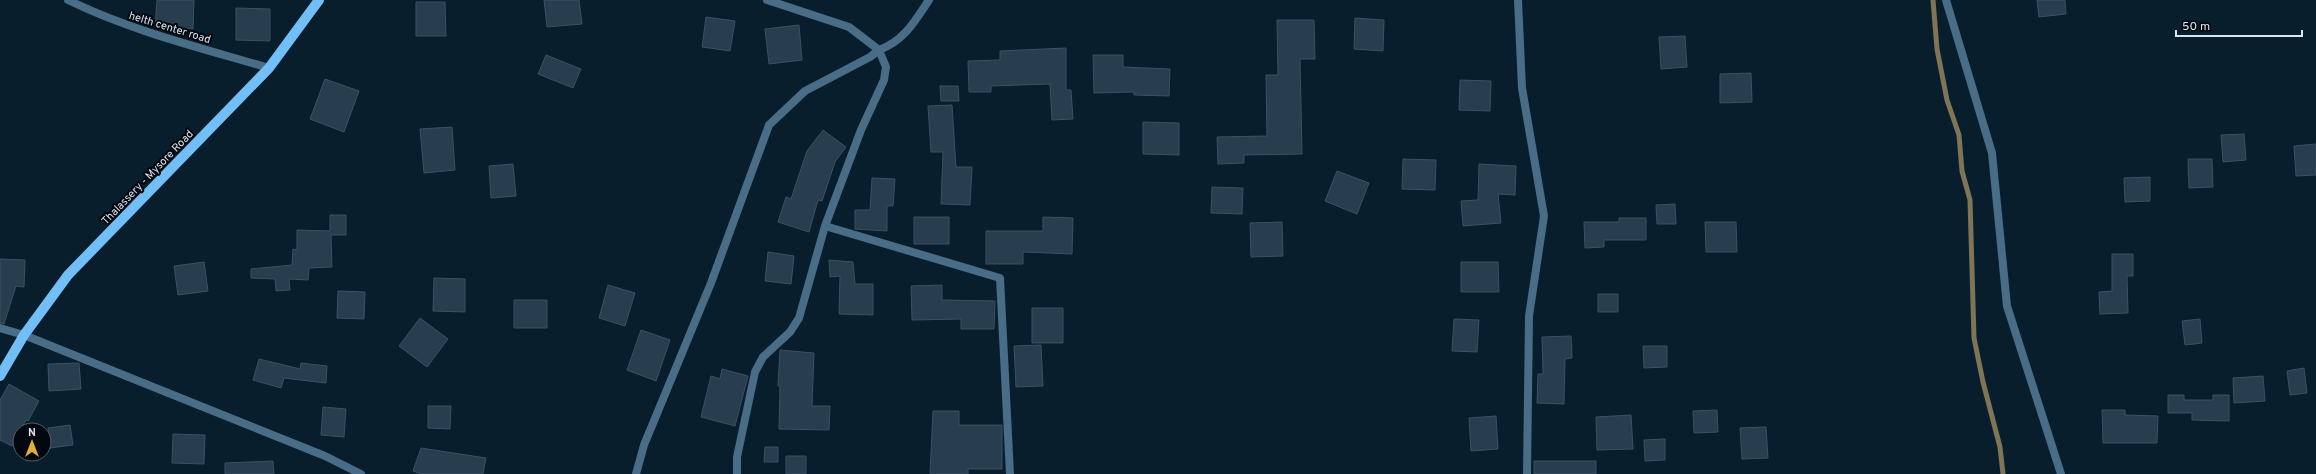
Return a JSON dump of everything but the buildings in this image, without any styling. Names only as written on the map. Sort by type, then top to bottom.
[{"type":"main road","name":"Thalassery - Mysore Road","points":[[0,376],[24,335],[68,275],[269,68],[319,0]]},
{"type":"street","name":"helth center road","points":[[68,0],[94,13],[131,27],[269,68]]},
{"type":"street","points":[[737,474],[737,457],[755,372],[763,357],[790,332],[799,318],[825,226],[862,130],[884,80],[886,67],[879,50],[849,27],[767,0]]},
{"type":"street","points":[[636,474],[644,445],[711,283],[769,125],[805,91],[879,50],[892,46],[904,36],[929,0]]},
{"type":"street","points":[[1518,0],[1522,88],[1544,216],[1529,316],[1527,474]]},
{"type":"street","points":[[1946,0],[1992,153],[2007,306],[2060,474]]},
{"type":"street","points":[[825,226],[1000,278],[1010,474]]},
{"type":"street","points":[[0,328],[24,335],[325,456],[361,474]]},
{"type":"waterway","points":[[1933,0],[1937,49],[1947,100],[1959,135],[1962,171],[1970,200],[1974,338],[1983,382],[2000,447],[2003,474]]}]
